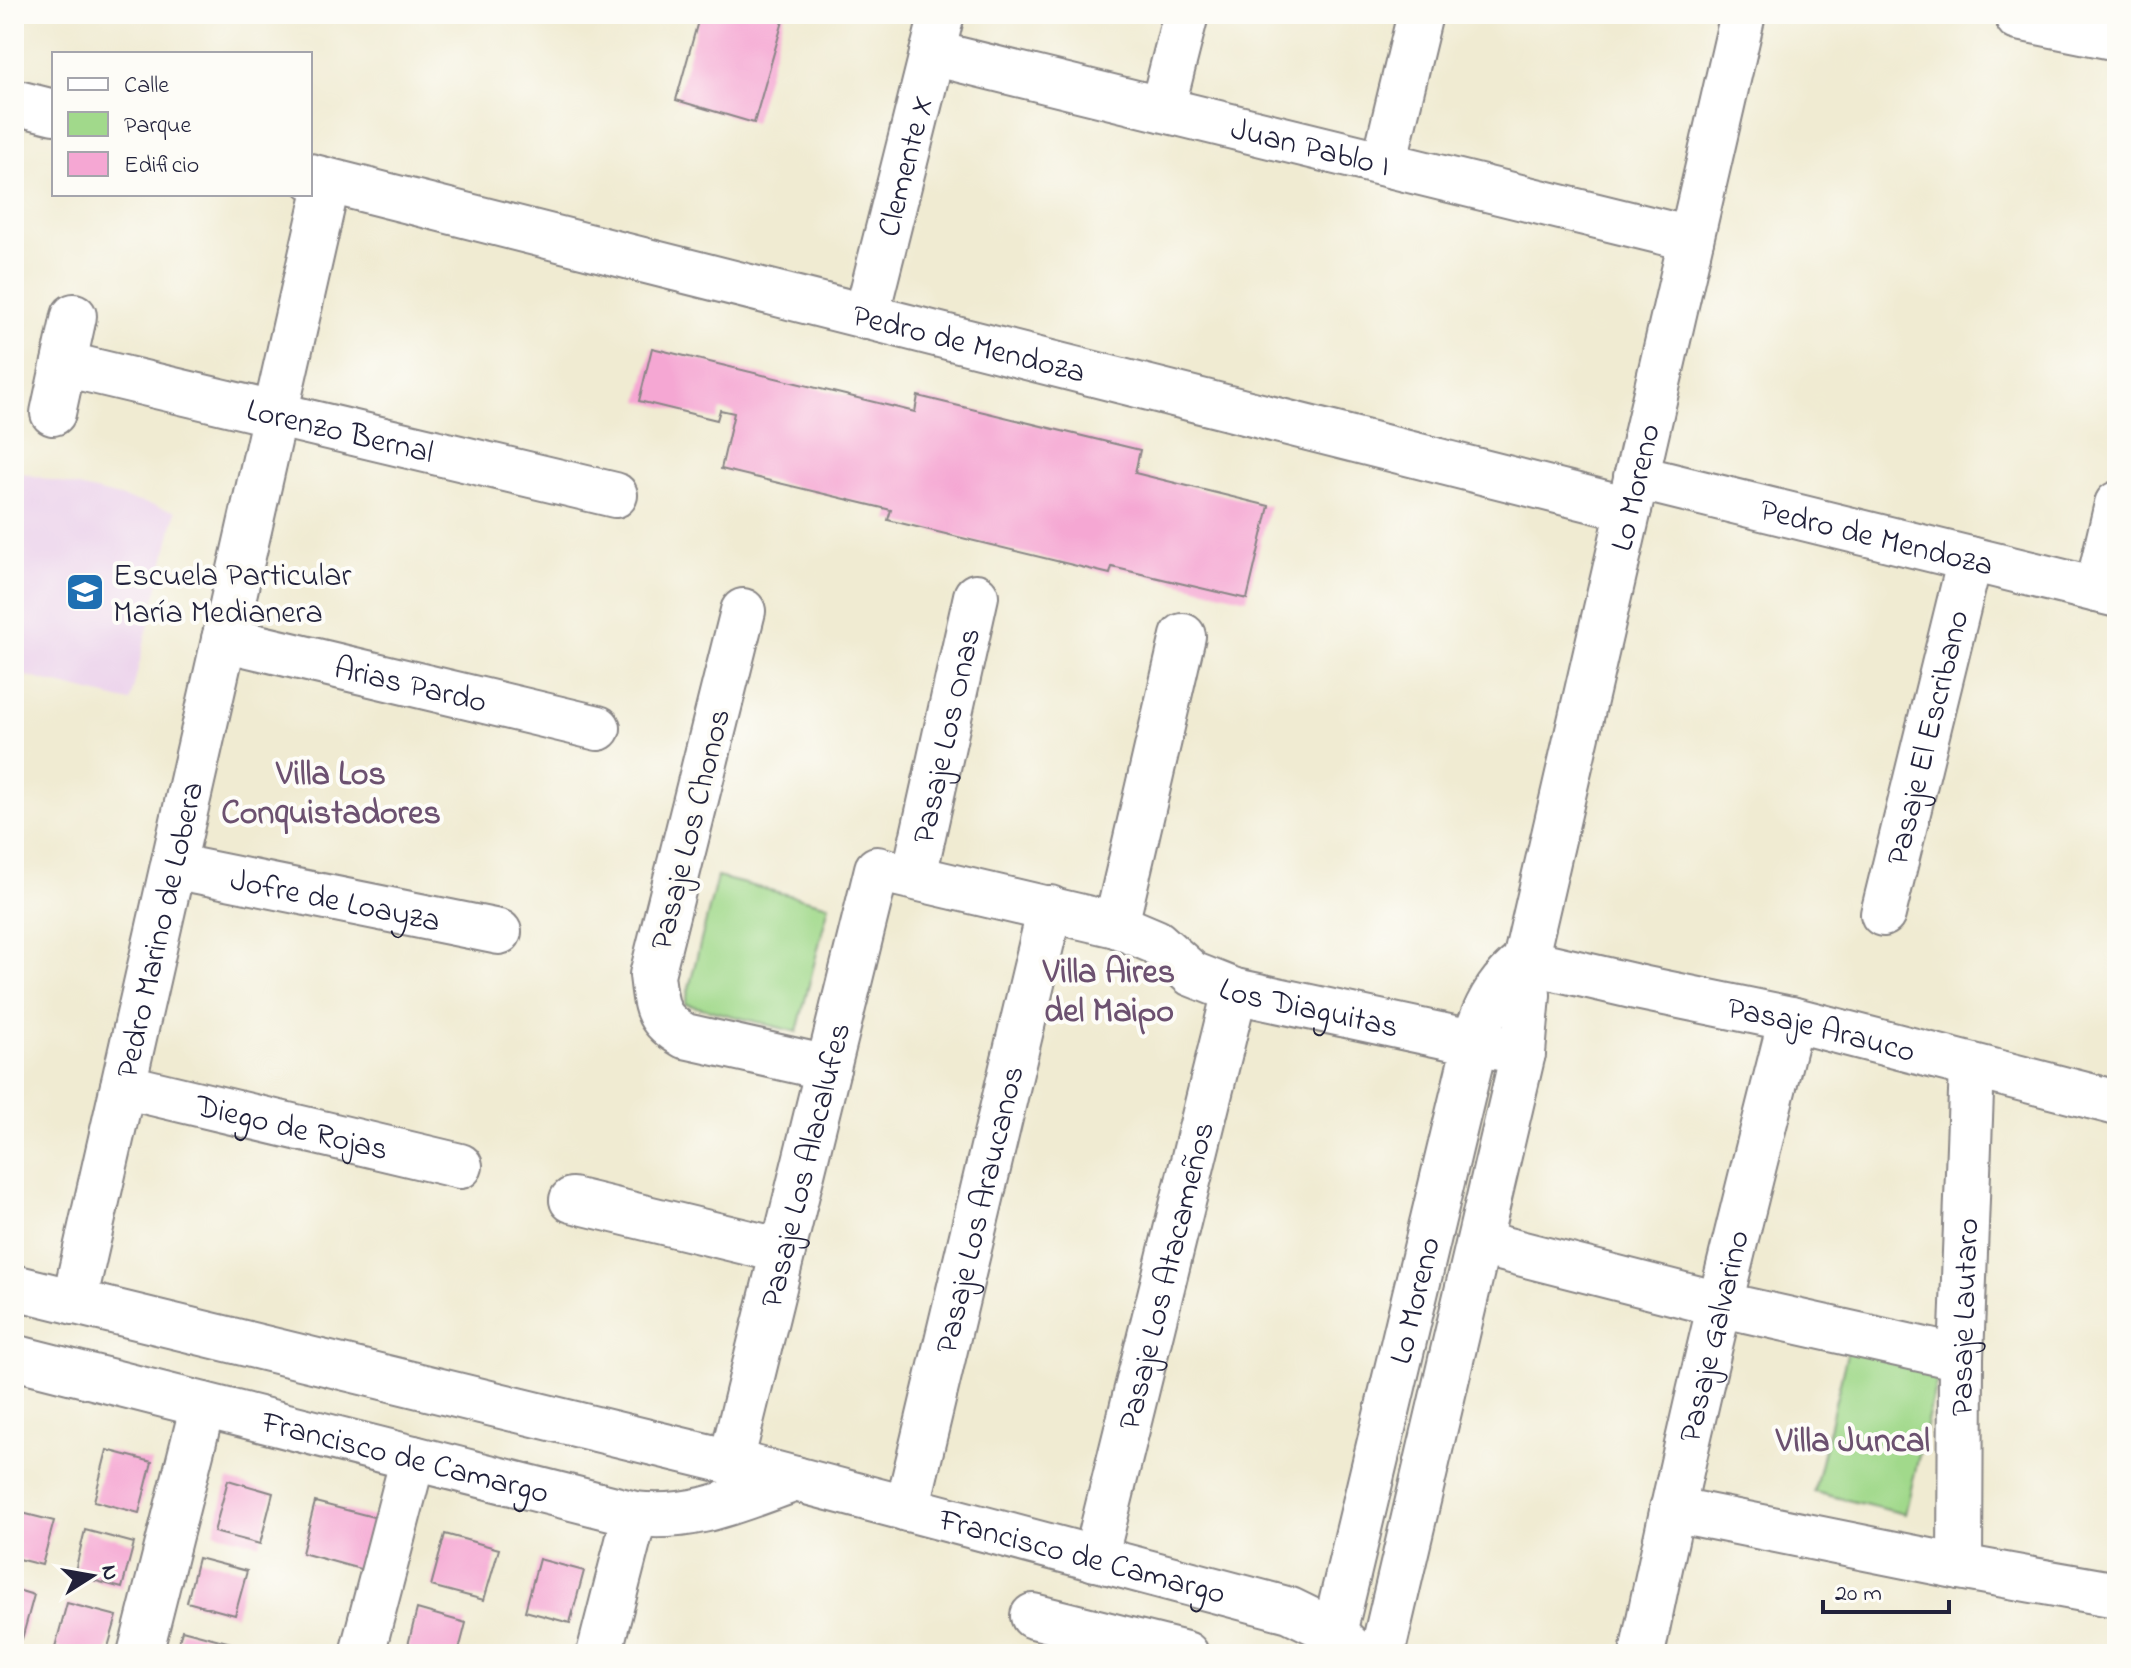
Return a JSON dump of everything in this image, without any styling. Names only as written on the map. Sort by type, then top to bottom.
[{"type":"street","points":[[1162,109],[1186,14]]},
{"type":"street","points":[[1384,163],[1420,14]]},
{"type":"street","name":"Lo Moreno","points":[[1382,1654],[1523,1053],[1528,995],[1525,961],[1743,14]]},
{"type":"street","points":[[2018,18],[2113,29]]},
{"type":"street","name":"Juan Pablo I","points":[[937,34],[1162,109],[1691,239]]},
{"type":"street","name":"Clemente X","points":[[866,317],[937,34]]},
{"type":"street","points":[[14,102],[52,112]]},
{"type":"street","name":"Pedro de Mendoza","points":[[319,178],[866,317],[1632,493],[1970,559],[2107,592]]},
{"type":"street","name":"Pedro Marino de Lobera","points":[[74,1302],[275,414],[319,178]]},
{"type":"street","points":[[53,413],[74,316]]},
{"type":"street","name":"Lorenzo Bernal","points":[[64,364],[615,495]]},
{"type":"street","points":[[2107,592],[2117,504]]},
{"type":"street","name":"Pasaje El Escribano","points":[[1883,914],[1970,559]]},
{"type":"street","name":"Pasaje Los Onas","points":[[896,873],[976,596]]},
{"type":"street","name":"Pasaje Los Chonos","points":[[743,611],[652,975],[655,1005],[666,1025],[685,1036],[828,1068]]},
{"type":"street","points":[[1116,925],[1183,636]]},
{"type":"street","name":"Arias Pardo","points":[[224,639],[598,728]]},
{"type":"street","name":"Jofre de Loayza","points":[[173,866],[499,932]]},
{"type":"street","name":"Los Diaguitas","points":[[896,873],[1116,925],[1156,942],[1192,974],[1235,991],[1523,1053]]},
{"type":"street","name":"Pasaje Los Alacalufes","points":[[731,1462],[828,1068],[896,873]]},
{"type":"street","name":"Pasaje Los Araucanos","points":[[907,1509],[1050,908]]},
{"type":"street","name":"Lo Moreno","points":[[1339,1646],[1475,1043],[1486,1007],[1509,973],[1525,961]]},
{"type":"street","name":"Pasaje Arauco","points":[[1525,961],[1791,1019],[2117,1103]]},
{"type":"street","name":"Pasaje Los Atacameños","points":[[1095,1559],[1235,991]]},
{"type":"street","name":"Pasaje Galvarino","points":[[1642,1654],[1719,1304],[1791,1019]]},
{"type":"street","name":"Pasaje Lautaro","points":[[1960,1567],[1961,1358],[1972,1066]]},
{"type":"street","name":"Diego de Rojas","points":[[123,1086],[460,1166]]},
{"type":"street","points":[[572,1200],[783,1251]]},
{"type":"street","points":[[1480,1243],[1719,1304],[1961,1358]]},
{"type":"street","name":"Francisco de Camargo","points":[[14,1287],[731,1462],[1290,1610],[1339,1646]]},
{"type":"street","name":"Francisco de Camargo","points":[[14,1357],[635,1514],[660,1517],[702,1512],[796,1479]]},
{"type":"street","points":[[140,1654],[203,1405]]},
{"type":"street","points":[[362,1654],[413,1458]]},
{"type":"street","points":[[1672,1509],[2117,1595]]},
{"type":"street","points":[[599,1654],[635,1514]]},
{"type":"street","points":[[1033,1616],[1186,1654]]},
{"type":"shaded area","name":"Escuela Particular María Medianera","points":[[14,471],[176,511],[130,702],[14,673]]},
{"type":"green space","points":[[717,877],[829,905],[797,1032],[685,1004]]},
{"type":"green space","points":[[1849,1345],[1940,1367],[1905,1514],[1814,1492]]},
{"type":"building","points":[[700,14],[785,14],[754,123],[676,100]]},
{"type":"building","points":[[652,348],[915,412],[918,396],[1140,450],[1135,473],[1269,506],[1247,599],[1112,567],[1110,574],[888,520],[891,510],[721,469],[734,413],[720,410],[717,420],[639,401]]},
{"type":"building","points":[[107,1450],[152,1462],[139,1513],[94,1501]]},
{"type":"building","points":[[228,1480],[273,1493],[260,1544],[214,1532]]},
{"type":"building","points":[[315,1502],[385,1520],[371,1572],[302,1553]]},
{"type":"building","points":[[14,1511],[54,1521],[42,1565],[14,1558]]},
{"type":"building","points":[[85,1530],[134,1543],[122,1588],[74,1575]]},
{"type":"building","points":[[445,1534],[499,1549],[484,1600],[431,1586]]},
{"type":"building","points":[[198,1558],[247,1571],[235,1615],[187,1602]]},
{"type":"building","points":[[539,1559],[584,1571],[570,1623],[525,1611]]},
{"type":"building","points":[[14,1589],[34,1595],[22,1639],[14,1636]]},
{"type":"building","points":[[67,1603],[117,1616],[106,1654],[80,1654],[55,1647]]},
{"type":"building","points":[[417,1609],[466,1623],[458,1654],[406,1653]]},
{"type":"building","points":[[182,1630],[231,1643],[228,1654],[176,1654]]},
{"type":"place","name":"Escuela Particular María Medianera","points":[[85,592]]},
{"type":"district","name":"Villa Los Conquistadores","points":[[331,792]]},
{"type":"district","name":"Villa Aires del Maipo","points":[[1109,990]]},
{"type":"district","name":"Villa Juncal","points":[[1853,1439]]}]
